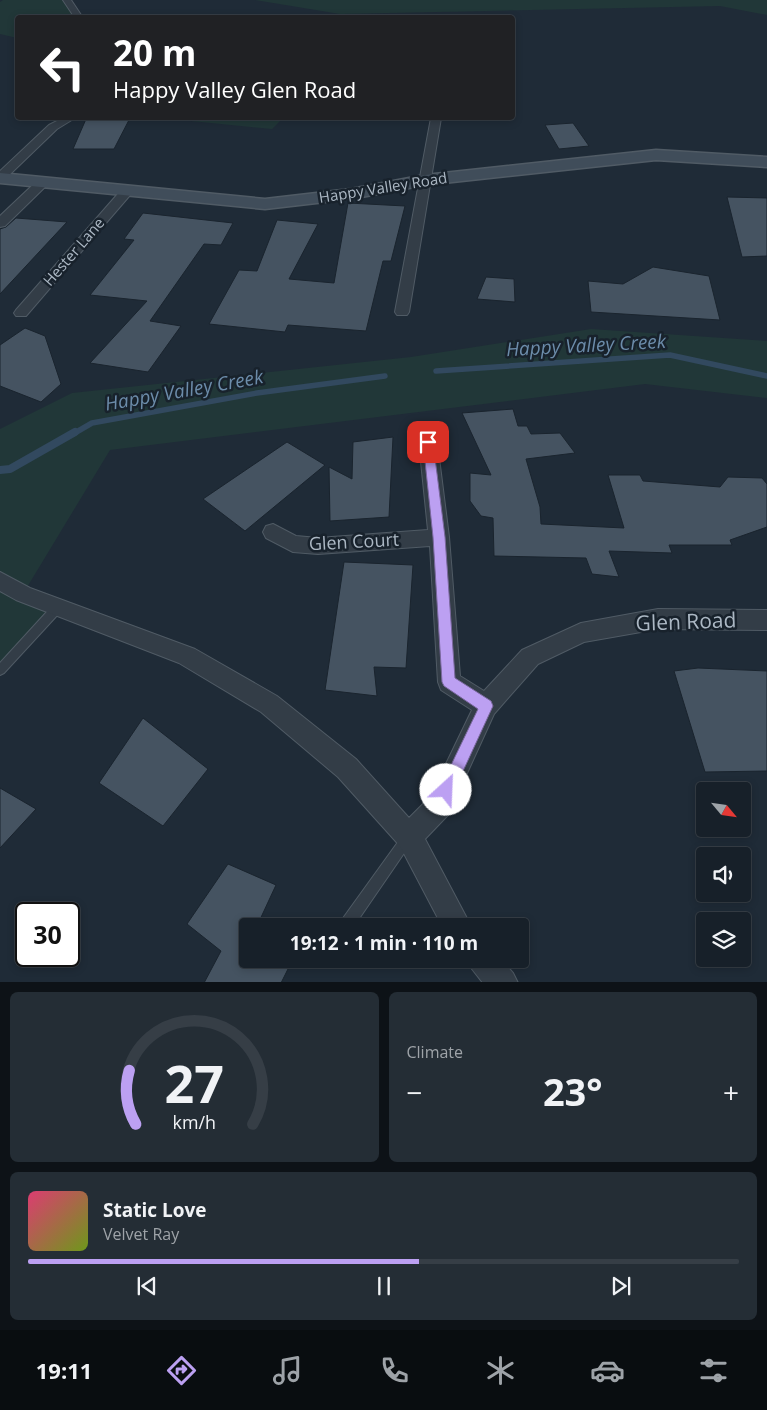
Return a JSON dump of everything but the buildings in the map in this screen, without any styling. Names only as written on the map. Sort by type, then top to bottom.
[{"type":"street","points":[[67,0],[77,15]]},
{"type":"street","points":[[0,177],[53,127],[66,120]]},
{"type":"street","points":[[402,312],[436,120]]},
{"type":"street","name":"Happy Valley Road","points":[[0,177],[42,183],[265,204],[351,194],[424,180],[656,155],[767,162]]},
{"type":"street","points":[[0,223],[42,183]]},
{"type":"street","name":"Hester Lane","points":[[21,313],[127,191]]},
{"type":"street","points":[[428,442],[439,537],[448,682],[486,706]]},
{"type":"street","name":"Glen Court","points":[[273,532],[293,544],[318,546],[439,537]]},
{"type":"street","points":[[0,581],[23,594],[187,656],[269,704],[347,768],[409,837],[453,918]]},
{"type":"street","name":"Glen Road","points":[[409,837],[438,806],[486,706],[530,657],[580,633],[658,619],[767,620]]},
{"type":"street","points":[[491,968],[504,982]]},
{"type":"lane","points":[[0,670],[58,607]]},
{"type":"lane","points":[[352,918],[409,837]]},
{"type":"green space","points":[[3,0],[69,0],[80,15],[15,15],[15,38],[0,34],[0,2]]},
{"type":"green space","points":[[255,0],[767,0],[767,15],[720,6],[340,14]]},
{"type":"green space","points":[[181,120],[281,120],[272,129]]},
{"type":"green space","points":[[591,329],[767,341],[767,398],[645,384],[110,450],[23,594],[58,607],[0,670],[0,429],[72,393],[411,357]]},
{"type":"waterway","name":"Happy Valley Creek","points":[[436,371],[670,355],[767,376]]},
{"type":"waterway","name":"Happy Valley Creek","points":[[73,434],[92,423],[257,393],[385,376]]},
{"type":"waterway","name":"Happy Valley Creek","points":[[0,470],[10,469],[75,432]]},
{"type":"route","points":[[428,442],[439,537],[448,682],[486,706],[446,790]]}]
